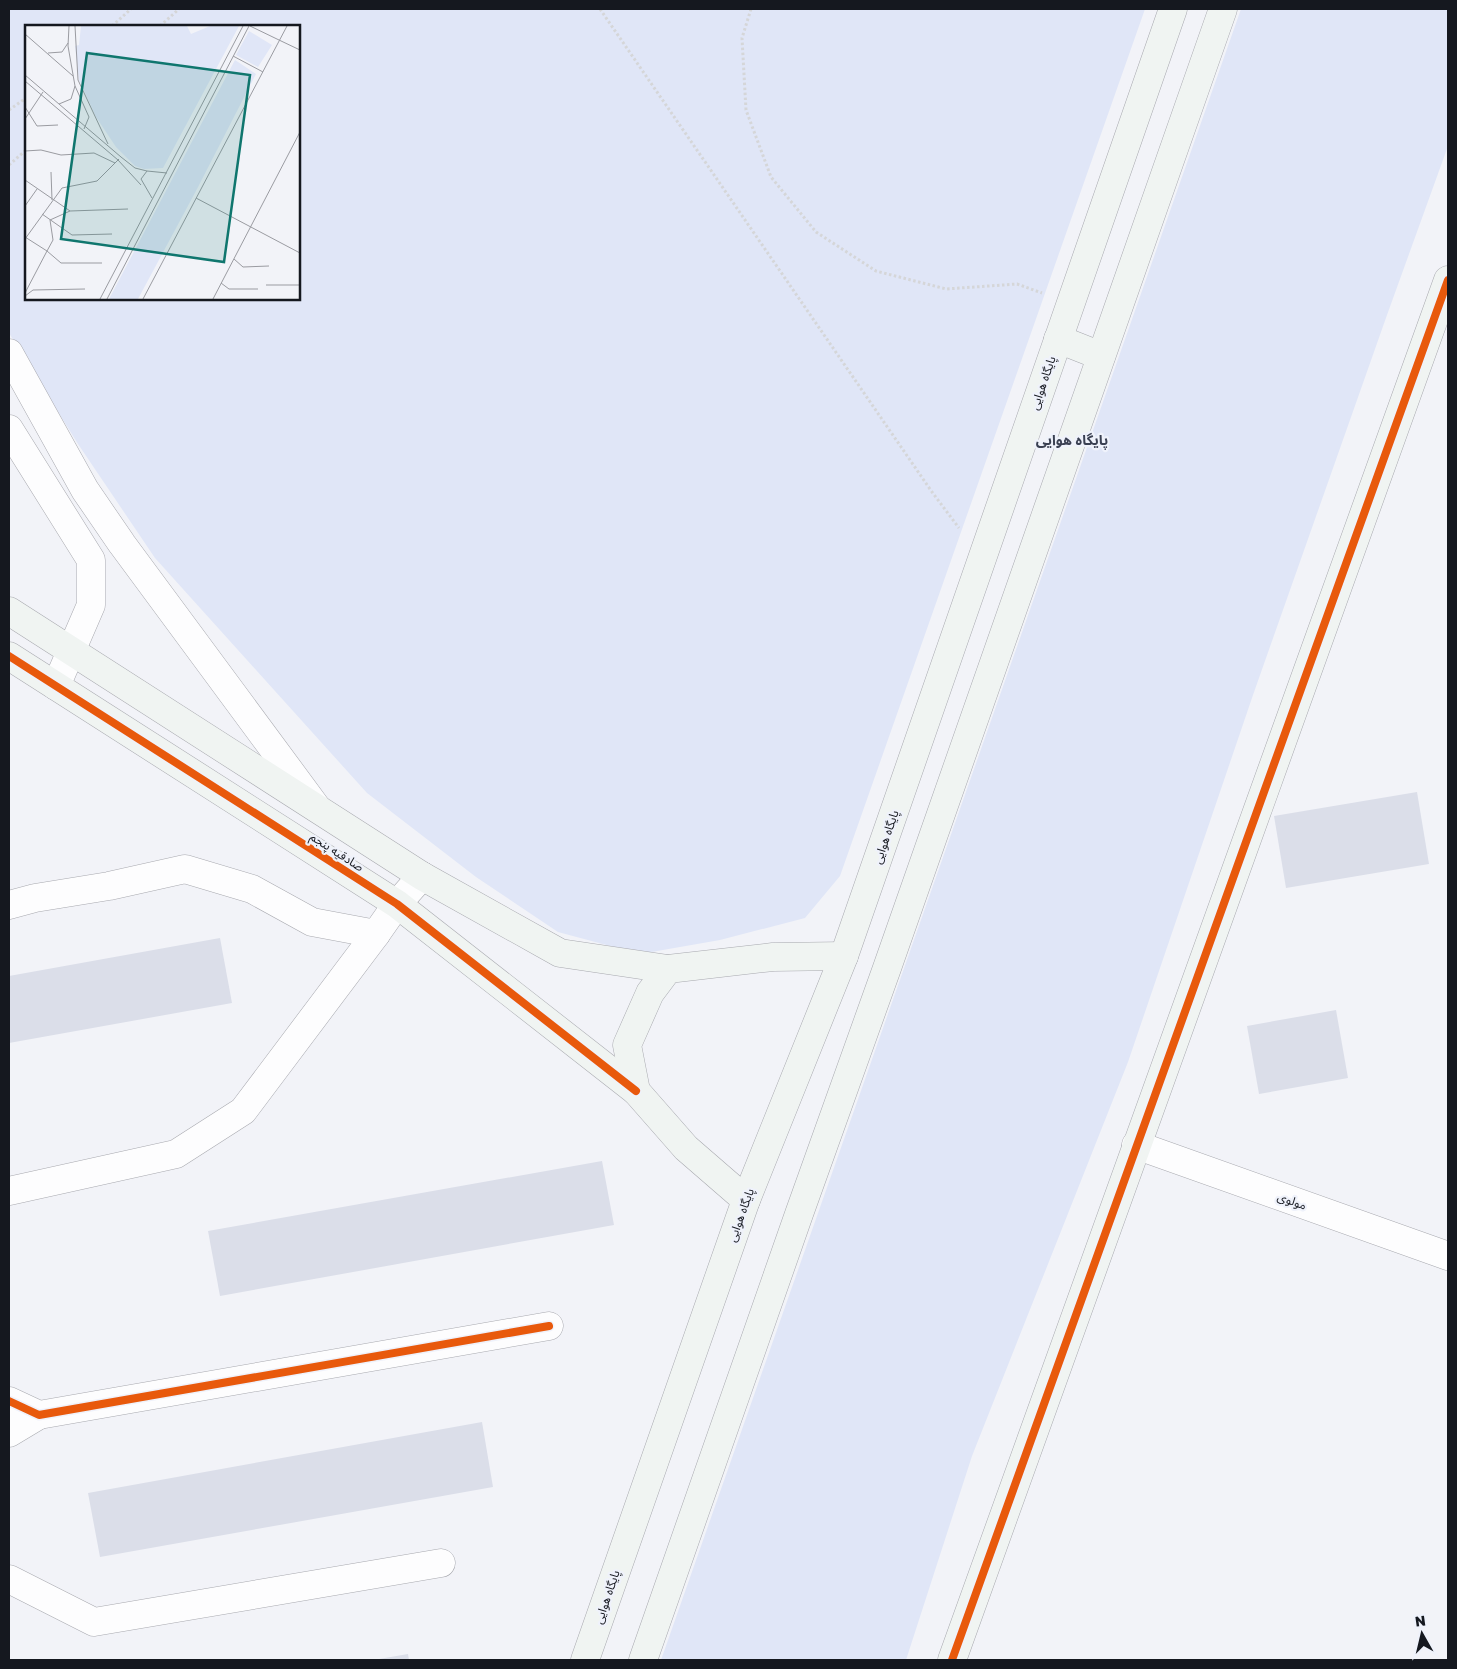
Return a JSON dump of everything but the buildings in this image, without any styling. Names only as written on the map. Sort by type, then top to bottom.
[{"type":"main road","name":"پایگاه هوایی","points":[[585,1660],[746,1200],[844,956],[1174,9]]},
{"type":"main road","points":[[643,1660],[1224,9]]},
{"type":"main road","points":[[952,1660],[1448,280]]},
{"type":"main road","points":[[1058,339],[1101,356]]},
{"type":"main road","name":"صادقیه پنجم","points":[[9,611],[422,876],[560,953],[668,969],[774,957],[844,956]]},
{"type":"main road","name":"صادقیه پنجم","points":[[9,656],[397,904],[636,1091],[686,1148],[746,1200]]},
{"type":"main road","points":[[636,1091],[627,1045],[650,993],[668,969]]},
{"type":"street","points":[[9,353],[85,490],[122,544],[318,809]]},
{"type":"street","points":[[9,429],[91,560],[91,605],[56,686]]},
{"type":"street","points":[[9,905],[35,898],[109,886],[185,870],[252,890],[312,922],[376,934]]},
{"type":"street","points":[[9,1191],[176,1154],[243,1111],[397,904],[422,876]]},
{"type":"street","name":"مولوی","points":[[1136,1145],[1448,1256]]},
{"type":"street","points":[[9,1433],[39,1416],[549,1326]]},
{"type":"street","points":[[9,1401],[39,1416]]},
{"type":"street","points":[[9,1579],[94,1622],[441,1563]]},
{"type":"path","points":[[113,25],[131,9]]},
{"type":"path","points":[[161,25],[179,9]]},
{"type":"path","points":[[600,9],[932,492],[982,559]]},
{"type":"path","points":[[751,9],[742,38],[746,110],[771,177],[816,232],[876,271],[946,289],[1017,284],[1071,303]]},
{"type":"path","points":[[9,110],[25,99]]},
{"type":"path","points":[[9,165],[25,151]]},
{"type":"shaded area","points":[[9,9],[1145,9],[840,876],[805,918],[720,940],[640,954],[558,932],[476,877],[367,793],[155,558],[78,444],[9,333]]},
{"type":"shaded area","points":[[1241,9],[1448,9],[1448,146],[1253,695],[1128,1062],[972,1456],[906,1660],[661,1660]]},
{"type":"cycle path","points":[[952,1660],[1448,280]]},
{"type":"cycle path","points":[[9,656],[397,904],[636,1091]]},
{"type":"cycle path","points":[[9,1401],[39,1415],[549,1326]]},
{"type":"district","name":"پایگاه هوایی","points":[[1072,440]]}]
